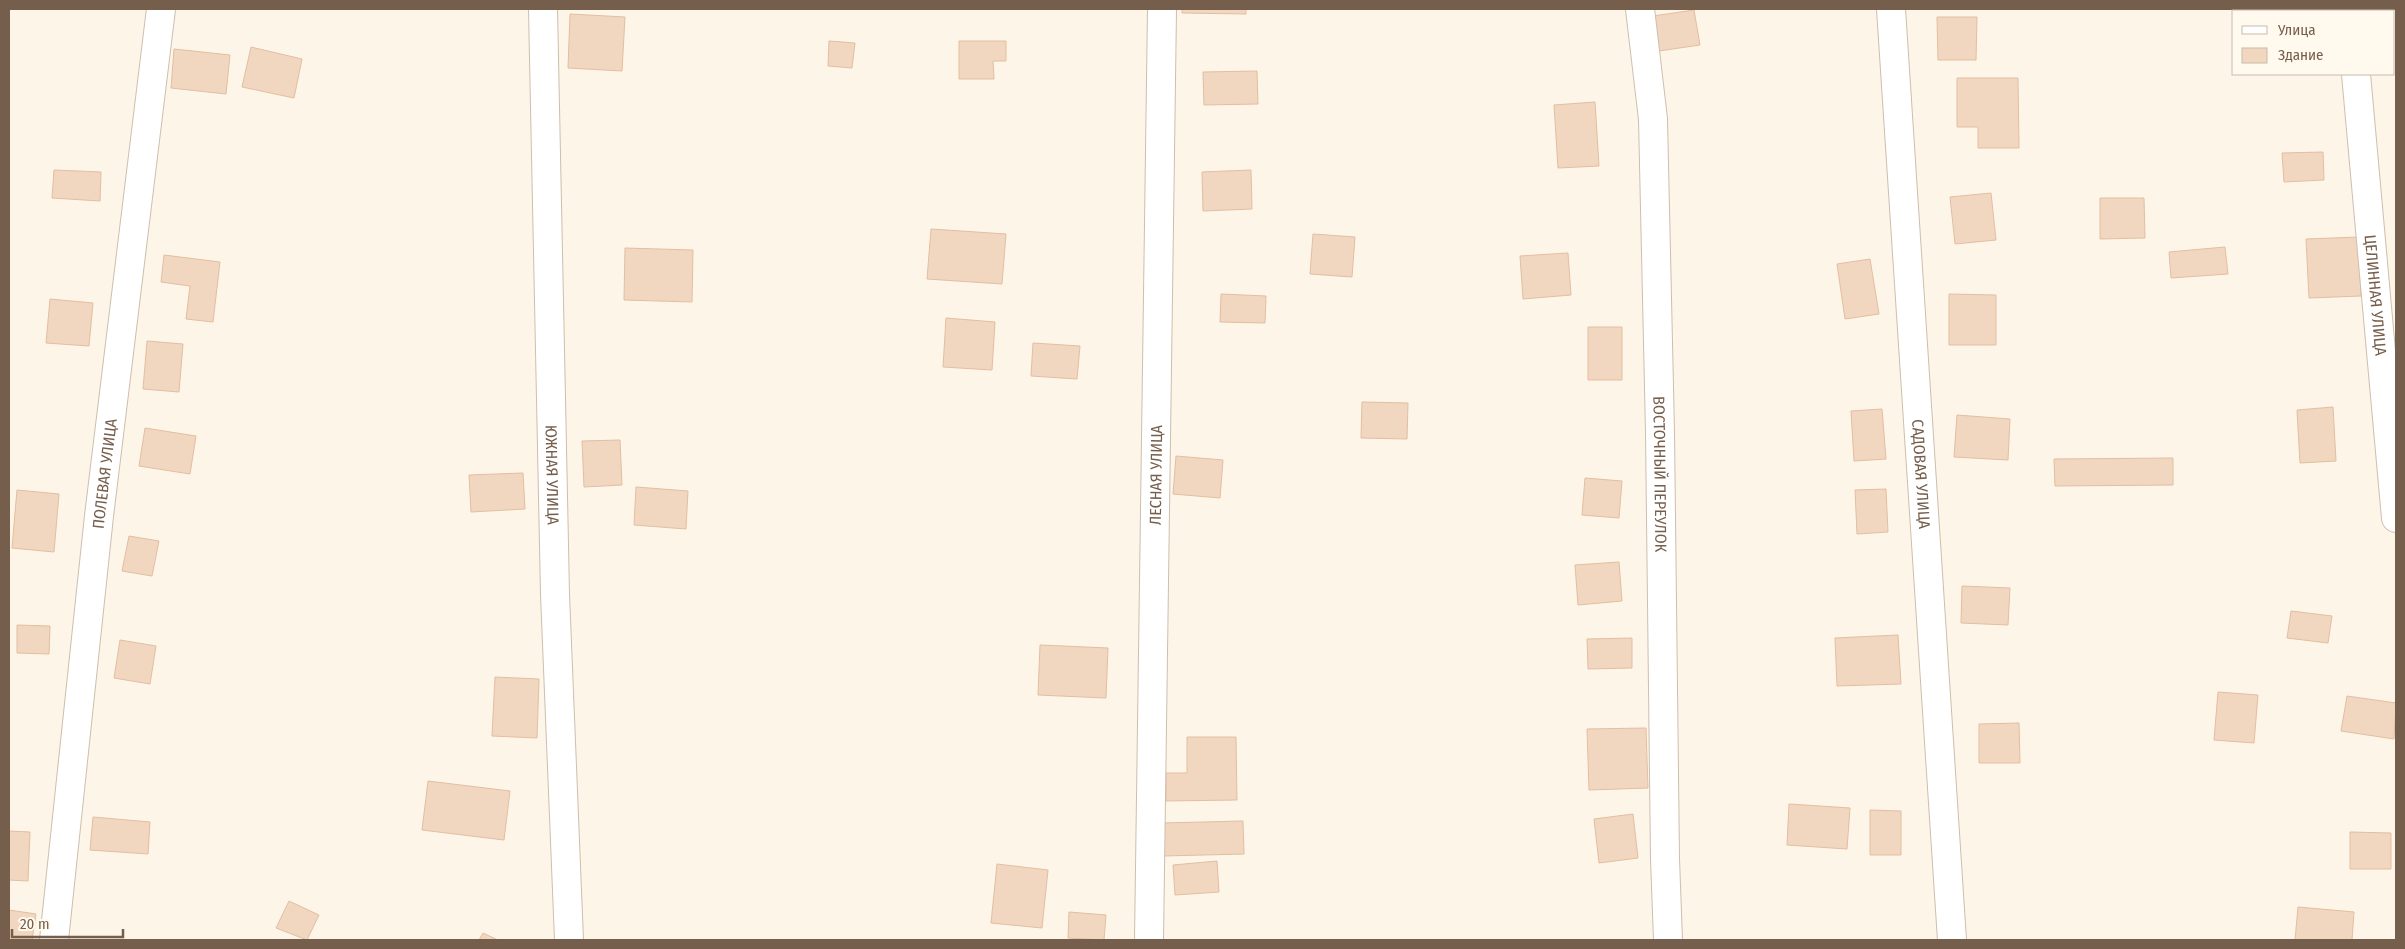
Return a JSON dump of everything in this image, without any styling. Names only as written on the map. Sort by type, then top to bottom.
[{"type":"street","name":"ПОЛЕВАЯ УЛИЦА","points":[[54,940],[99,516],[161,9]]},
{"type":"street","name":"ЮЖНАЯ УЛИЦА","points":[[543,9],[555,594],[569,940]]},
{"type":"street","name":"ЛЕСНАЯ УЛИЦА","points":[[1149,940],[1162,9]]},
{"type":"street","name":"ВОСТОЧНЫЙ ПЕРЕУЛОК","points":[[1640,9],[1653,119],[1660,432],[1665,859],[1668,940]]},
{"type":"street","name":"САДОВАЯ УЛИЦА","points":[[1891,9],[1952,940]]},
{"type":"street","name":"ЦЕЛИННАЯ УЛИЦА","points":[[2356,75],[2396,518]]},
{"type":"building","points":[[1182,9],[1246,9],[1246,14],[1182,13]]},
{"type":"building","points":[[2324,9],[2324,10],[2276,10]]},
{"type":"building","points":[[1694,10],[1700,45],[1652,52],[1646,17]]},
{"type":"building","points":[[570,14],[625,17],[622,71],[568,68]]},
{"type":"building","points":[[1937,17],[1977,17],[1976,60],[1938,60]]},
{"type":"building","points":[[829,41],[855,43],[852,68],[828,66]]},
{"type":"building","points":[[959,41],[1006,41],[1006,61],[993,61],[994,79],[959,79]]},
{"type":"building","points":[[251,47],[302,59],[294,98],[242,87]]},
{"type":"building","points":[[174,49],[230,55],[226,94],[171,88]]},
{"type":"building","points":[[1257,71],[1258,104],[1204,105],[1203,72]]},
{"type":"building","points":[[1957,78],[2018,78],[2019,148],[1978,148],[1978,127],[1957,127]]},
{"type":"building","points":[[1595,102],[1599,166],[1558,168],[1554,105]]},
{"type":"building","points":[[2323,152],[2324,180],[2284,182],[2282,153]]},
{"type":"building","points":[[54,170],[101,172],[100,201],[52,198]]},
{"type":"building","points":[[1251,170],[1252,209],[1203,211],[1202,172]]},
{"type":"building","points":[[1991,193],[1996,240],[1955,244],[1950,197]]},
{"type":"building","points":[[2100,198],[2144,198],[2145,238],[2100,239]]},
{"type":"building","points":[[931,229],[1006,234],[1002,284],[927,279]]},
{"type":"building","points":[[1313,234],[1355,237],[1352,277],[1310,274]]},
{"type":"building","points":[[2358,237],[2361,296],[2309,298],[2306,239]]},
{"type":"building","points":[[2225,247],[2228,274],[2171,278],[2169,252]]},
{"type":"building","points":[[625,248],[693,250],[692,302],[624,300]]},
{"type":"building","points":[[1568,253],[1571,295],[1523,299],[1520,256]]},
{"type":"building","points":[[164,255],[220,262],[213,322],[186,319],[190,286],[161,282]]},
{"type":"building","points":[[1870,259],[1879,314],[1845,319],[1837,264]]},
{"type":"building","points":[[1221,294],[1266,296],[1265,323],[1220,322]]},
{"type":"building","points":[[1949,294],[1996,295],[1996,345],[1949,345]]},
{"type":"building","points":[[50,299],[93,303],[89,346],[46,343]]},
{"type":"building","points":[[946,318],[995,322],[992,370],[943,367]]},
{"type":"building","points":[[1588,327],[1622,327],[1622,380],[1588,380]]},
{"type":"building","points":[[147,341],[183,344],[179,392],[143,389]]},
{"type":"building","points":[[1033,343],[1080,346],[1077,379],[1031,376]]},
{"type":"building","points":[[1362,402],[1408,403],[1407,439],[1361,438]]},
{"type":"building","points":[[2333,407],[2336,461],[2300,463],[2297,410]]},
{"type":"building","points":[[1882,409],[1886,459],[1854,461],[1851,411]]},
{"type":"building","points":[[1957,415],[2010,419],[2008,460],[1954,457]]},
{"type":"building","points":[[145,428],[196,436],[190,474],[139,466]]},
{"type":"building","points":[[620,440],[622,485],[584,487],[582,441]]},
{"type":"building","points":[[1176,456],[1223,460],[1220,498],[1173,494]]},
{"type":"building","points":[[2173,458],[2173,485],[2055,486],[2054,459]]},
{"type":"building","points":[[523,473],[525,509],[471,512],[469,475]]},
{"type":"building","points":[[1585,478],[1622,481],[1619,518],[1582,515]]},
{"type":"building","points":[[636,487],[688,491],[686,529],[634,525]]},
{"type":"building","points":[[1886,489],[1888,532],[1857,534],[1855,490]]},
{"type":"building","points":[[17,490],[59,494],[54,552],[12,548]]},
{"type":"building","points":[[129,536],[159,541],[152,576],[122,571]]},
{"type":"building","points":[[1619,562],[1622,601],[1578,605],[1575,565]]},
{"type":"building","points":[[1962,586],[2010,588],[2008,625],[1961,623]]},
{"type":"building","points":[[2291,611],[2332,616],[2328,643],[2287,638]]},
{"type":"building","points":[[17,625],[50,626],[49,654],[17,653]]},
{"type":"building","points":[[1898,635],[1901,684],[1837,686],[1835,638]]},
{"type":"building","points":[[1632,638],[1632,668],[1588,669],[1587,639]]},
{"type":"building","points":[[120,640],[156,646],[150,684],[114,678]]},
{"type":"building","points":[[1040,645],[1108,648],[1106,698],[1038,695]]},
{"type":"building","points":[[495,677],[539,679],[537,738],[492,736]]},
{"type":"building","points":[[2218,692],[2258,695],[2254,743],[2214,740]]},
{"type":"building","points":[[2347,696],[2396,703],[2394,739],[2341,731]]},
{"type":"building","points":[[2019,723],[2020,763],[1979,763],[1979,724]]},
{"type":"building","points":[[1646,728],[1648,788],[1589,790],[1587,729]]},
{"type":"building","points":[[1187,737],[1236,737],[1237,800],[1166,801],[1166,773],[1187,773]]},
{"type":"building","points":[[428,781],[510,791],[504,840],[422,830]]},
{"type":"building","points":[[1789,804],[1850,808],[1847,849],[1787,845]]},
{"type":"building","points":[[1870,810],[1901,811],[1901,855],[1870,855]]},
{"type":"building","points":[[1633,814],[1638,858],[1599,863],[1594,819]]},
{"type":"building","points":[[93,817],[150,822],[148,854],[90,850]]},
{"type":"building","points":[[1243,821],[1244,854],[1163,856],[1162,823]]},
{"type":"building","points":[[9,831],[30,832],[28,881],[9,880]]},
{"type":"building","points":[[2350,832],[2391,833],[2391,869],[2350,869]]},
{"type":"building","points":[[1217,861],[1219,892],[1175,895],[1173,865]]},
{"type":"building","points":[[997,864],[1048,870],[1042,928],[991,923]]},
{"type":"building","points":[[289,901],[319,915],[307,940],[276,928]]},
{"type":"building","points":[[2298,907],[2354,912],[2352,940],[2295,940]]},
{"type":"building","points":[[9,910],[36,914],[32,940],[9,940]]},
{"type":"building","points":[[1069,912],[1106,915],[1104,940],[1068,938]]},
{"type":"building","points":[[483,933],[498,940],[479,940]]}]
